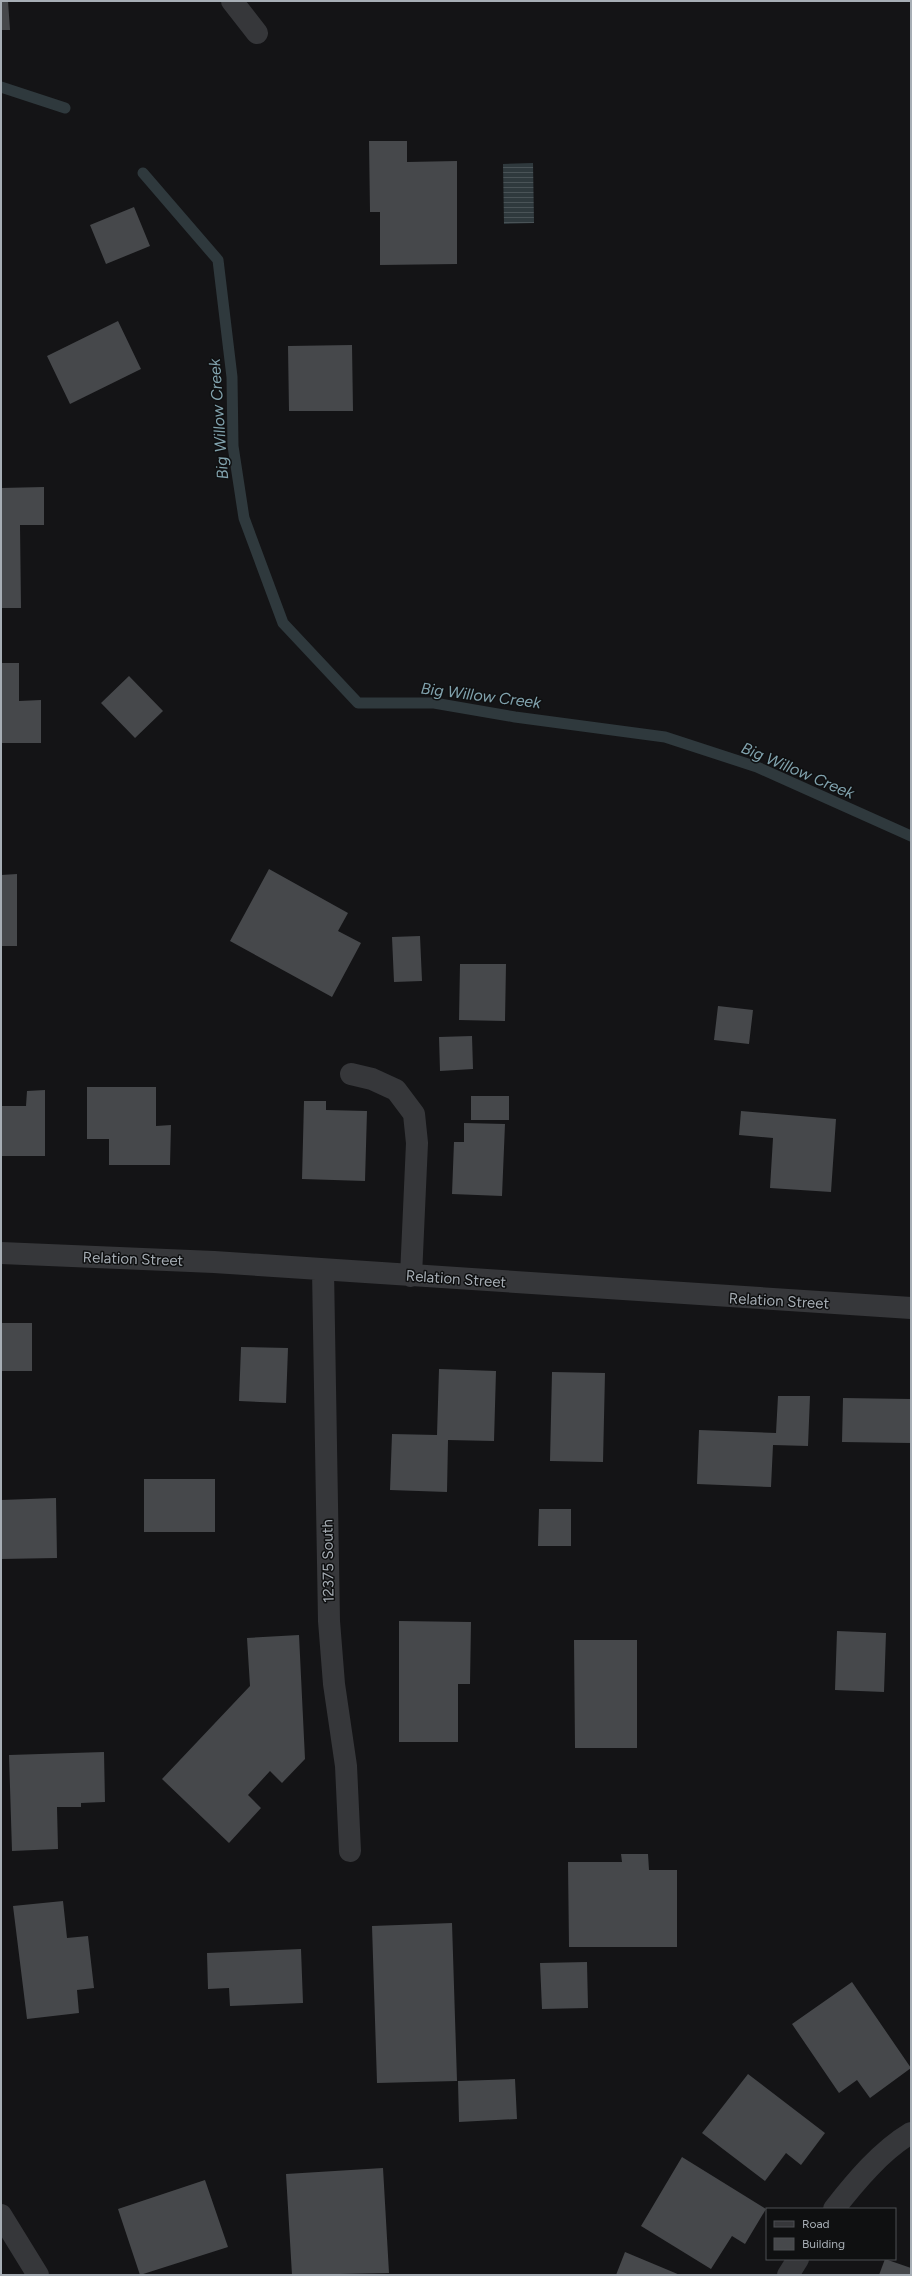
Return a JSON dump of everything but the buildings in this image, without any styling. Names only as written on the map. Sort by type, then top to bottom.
[{"type":"street","points":[[232,1],[257,33]]},
{"type":"street","points":[[351,1074],[372,1078],[396,1090],[414,1114],[417,1143],[411,1276]]},
{"type":"street","name":"Relation Street","points":[[1,1253],[214,1262],[911,1308]]},
{"type":"street","name":"12375 South","points":[[323,1270],[329,1621],[334,1684],[346,1766],[350,1851]]},
{"type":"street","points":[[835,2208],[895,2142],[911,2133]]},
{"type":"street","points":[[1,2215],[38,2275]]},
{"type":"street","points":[[788,2275],[797,2260]]},
{"type":"shaded area","points":[[533,163],[534,223],[504,224],[503,164]]},
{"type":"waterway","name":"Big Willow Creek","points":[[1,87],[65,108]]},
{"type":"waterway","name":"Big Willow Creek","points":[[143,173],[218,260],[232,377],[233,446],[244,518],[283,623],[358,703],[434,703],[515,717],[665,737],[757,767],[911,836]]}]
